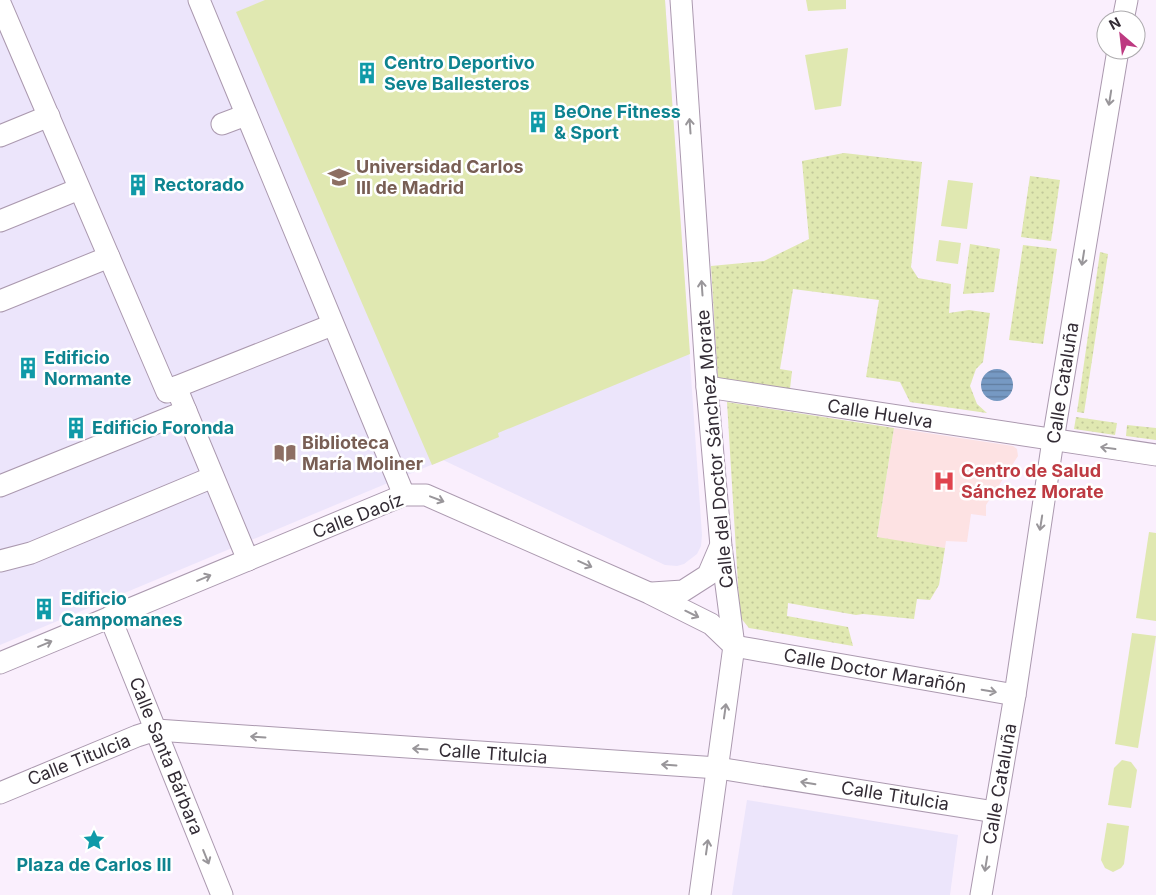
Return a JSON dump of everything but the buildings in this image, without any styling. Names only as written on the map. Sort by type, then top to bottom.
[{"type":"street","points":[[199,0],[404,496]]},
{"type":"street","name":"Calle del Doctor Sánchez Morate","points":[[681,0],[721,546],[734,646],[700,895]]},
{"type":"street","points":[[0,3],[167,392],[332,324]]},
{"type":"street","name":"Calle Cataluña","points":[[981,895],[1015,695],[1054,440],[1116,60]]},
{"type":"street","points":[[222,124],[246,115]]},
{"type":"street","points":[[0,136],[48,116]]},
{"type":"street","points":[[0,221],[79,189]]},
{"type":"street","points":[[0,302],[109,257]]},
{"type":"street","name":"Calle Huelva","points":[[708,387],[1156,455]]},
{"type":"street","points":[[176,388],[248,560]]},
{"type":"street","points":[[0,486],[186,411]]},
{"type":"street","points":[[0,560],[31,553],[213,477]]},
{"type":"street","name":"Calle Daoíz","points":[[0,662],[404,496],[426,494],[649,593],[711,624],[734,646]]},
{"type":"street","points":[[649,593],[683,591],[708,575],[721,546]]},
{"type":"street","name":"Calle Santa Bárbara","points":[[110,617],[222,895]]},
{"type":"street","name":"Calle Doctor Marañón","points":[[734,646],[1015,695]]},
{"type":"street","name":"Calle Titulcia","points":[[0,793],[156,730],[718,768],[995,812]]},
{"type":"shaded area","name":"Universidad Carlos III de Madrid","points":[[0,0],[665,0],[702,535],[701,546],[697,554],[684,564],[677,566],[665,565],[443,460],[0,645]]},
{"type":"shaded area","name":"Centro de Salud Sánchez Morate","points":[[894,428],[1013,446],[1017,449],[1018,456],[986,505],[986,516],[971,514],[967,542],[946,541],[945,548],[877,538]]},
{"type":"shaded area","points":[[747,800],[958,835],[950,895],[732,895]]},
{"type":"green space","points":[[265,0],[665,0],[690,354],[498,433],[499,437],[432,465],[236,12]]},
{"type":"green space","points":[[806,0],[846,0],[846,9],[808,11]]},
{"type":"green space","points":[[848,48],[841,106],[815,110],[805,55]]},
{"type":"green space","points":[[844,153],[922,162],[911,267],[918,278],[951,284],[949,313],[969,310],[990,313],[983,362],[976,369],[970,386],[977,404],[987,413],[910,402],[900,382],[866,377],[879,300],[793,289],[780,369],[792,371],[790,389],[718,381],[711,266],[764,261],[809,239],[802,161]]},
{"type":"green space","points":[[1030,176],[1060,180],[1051,241],[1021,237]]},
{"type":"green space","points":[[948,180],[973,183],[967,229],[941,226]]},
{"type":"green space","points":[[939,240],[961,243],[958,264],[936,261]]},
{"type":"green space","points":[[970,244],[1000,249],[994,292],[963,294]]},
{"type":"green space","points":[[1023,245],[1057,249],[1043,344],[1009,340]]},
{"type":"green space","points":[[1100,252],[1108,254],[1084,413],[1077,412]]},
{"type":"green space","points":[[727,402],[894,428],[877,537],[945,548],[939,585],[930,600],[917,599],[914,619],[856,615],[788,603],[787,616],[848,627],[853,646],[749,628],[740,617]]},
{"type":"green space","points":[[1076,417],[1117,423],[1115,435],[1074,429]]},
{"type":"green space","points":[[1127,425],[1156,428],[1156,440],[1126,436]]},
{"type":"green space","points":[[1149,532],[1156,533],[1156,621],[1136,618]]},
{"type":"green space","points":[[1132,633],[1156,636],[1138,748],[1115,744]]},
{"type":"green space","points":[[1122,760],[1131,762],[1137,770],[1131,808],[1108,805],[1114,768]]},
{"type":"green space","points":[[1107,823],[1129,826],[1124,864],[1113,872],[1105,868],[1101,860]]},
{"type":"water","points":[[997,369],[1003,370],[1008,374],[1012,379],[1012,391],[1008,396],[1003,400],[997,401],[991,400],[986,396],[982,391],[981,385],[982,379],[986,374],[991,370]]},
{"type":"place","name":"Centro Deportivo Seve Ballesteros","points":[[367,73]]},
{"type":"place","name":"BeOne Fitness & Sport","points":[[538,122]]},
{"type":"place","name":"Universidad Carlos III de Madrid","points":[[339,177]]},
{"type":"place","name":"Rectorado","points":[[138,185]]},
{"type":"place","name":"Edificio Normante","points":[[28,368]]},
{"type":"place","name":"Edificio Foronda","points":[[76,428]]},
{"type":"place","name":"Biblioteca María Moliner","points":[[285,453]]},
{"type":"place","name":"Centro de Salud Sánchez Morate","points":[[944,481]]},
{"type":"place","name":"Edificio Campomanes","points":[[44,609]]},
{"type":"place","name":"Plaza de Carlos III","points":[[94,840]]}]
